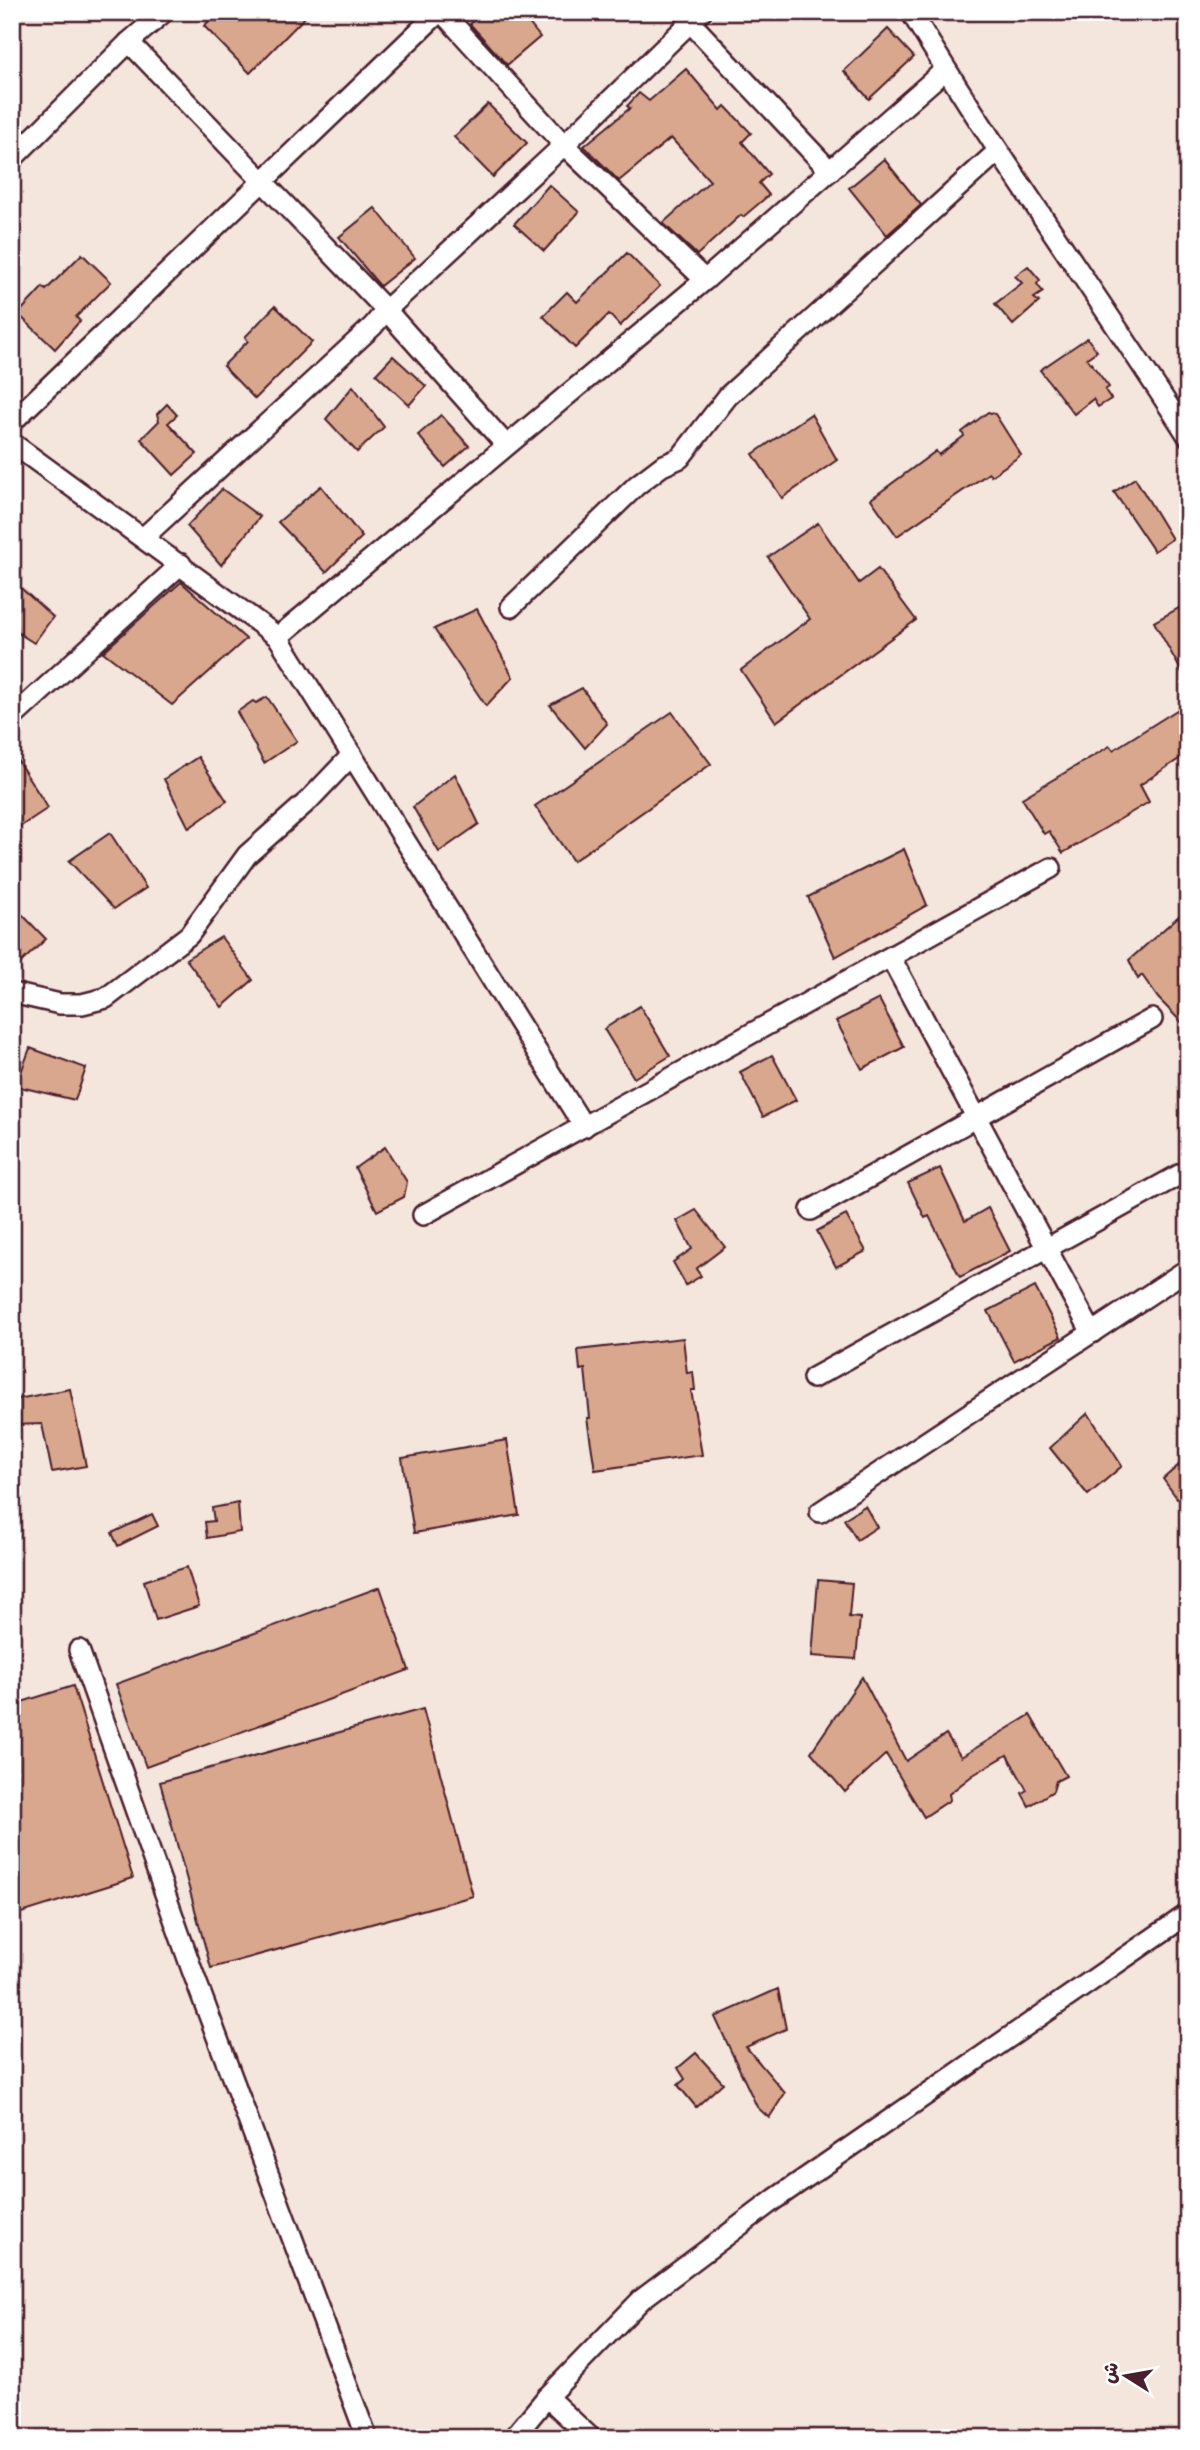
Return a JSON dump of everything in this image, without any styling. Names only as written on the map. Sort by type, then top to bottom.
[{"type":"street","points":[[12,159],[129,42],[164,12]]},
{"type":"street","points":[[12,422],[441,12],[564,145],[705,280]]},
{"type":"street","points":[[911,12],[997,152],[1074,262],[1188,436]]},
{"type":"street","points":[[144,537],[373,326],[386,310],[564,145],[696,17],[830,171]]},
{"type":"street","points":[[129,42],[386,310],[506,445]]},
{"type":"street","points":[[278,637],[705,280],[945,70]]},
{"type":"street","points":[[511,607],[637,485],[662,466],[680,458],[728,396],[997,152]]},
{"type":"street","points":[[12,443],[278,637],[584,1127]]},
{"type":"street","points":[[12,718],[181,564]]},
{"type":"street","points":[[12,993],[60,1004],[82,1004],[106,998],[189,935],[247,855],[309,800],[352,755]]},
{"type":"street","points":[[423,1214],[1051,868]]},
{"type":"street","points":[[891,958],[1092,1333]]},
{"type":"street","points":[[811,1210],[1152,1019]]},
{"type":"street","points":[[813,1378],[1188,1170]]},
{"type":"street","points":[[820,1512],[1188,1269]]},
{"type":"street","points":[[79,1650],[196,1984],[367,2438]]},
{"type":"street","points":[[513,2438],[547,2397],[642,2299],[775,2199],[1188,1914]]},
{"type":"street","points":[[547,2397],[591,2438]]},
{"type":"building","points":[[218,12],[310,12],[250,73],[204,26]]},
{"type":"building","points":[[483,12],[520,12],[540,37],[507,65],[470,24]]},
{"type":"building","points":[[888,29],[914,57],[869,99],[844,71]]},
{"type":"building","points":[[686,69],[721,110],[725,106],[751,133],[742,142],[769,174],[759,183],[769,195],[743,217],[741,215],[697,255],[663,223],[710,181],[671,138],[619,181],[584,146],[630,108],[627,106],[639,93],[649,101]]},
{"type":"building","points":[[488,104],[527,143],[493,177],[454,137]]},
{"type":"building","points":[[884,159],[921,205],[887,235],[849,188]]},
{"type":"building","points":[[549,185],[579,212],[544,251],[514,224]]},
{"type":"building","points":[[375,208],[415,258],[380,286],[339,237]]},
{"type":"building","points":[[627,253],[660,286],[620,326],[609,314],[575,348],[543,316],[567,292],[577,302]]},
{"type":"building","points":[[82,254],[111,282],[76,317],[80,321],[55,349],[18,314],[43,287],[46,290]]},
{"type":"building","points":[[1028,266],[1040,280],[1037,284],[1043,292],[1034,298],[1039,302],[1013,325],[995,304],[1022,283],[1015,276]]},
{"type":"building","points":[[275,306],[312,342],[255,399],[223,366],[248,341],[245,337]]},
{"type":"building","points":[[1087,338],[1097,351],[1087,358],[1109,387],[1105,390],[1111,399],[1098,407],[1093,399],[1074,414],[1040,370]]},
{"type":"building","points":[[393,356],[426,386],[409,405],[376,374]]},
{"type":"building","points":[[353,386],[384,427],[357,452],[326,419]]},
{"type":"building","points":[[167,404],[177,415],[168,423],[197,454],[174,475],[141,439],[159,421],[157,414]]},
{"type":"building","points":[[988,412],[995,414],[1021,455],[991,476],[989,473],[897,536],[871,499],[936,451],[939,455],[964,436],[962,432]]},
{"type":"building","points":[[811,414],[837,460],[782,498],[753,454]]},
{"type":"building","points":[[441,415],[469,446],[445,467],[418,435]]},
{"type":"building","points":[[1135,478],[1172,539],[1154,551],[1114,492]]},
{"type":"building","points":[[321,486],[362,537],[326,572],[278,522]]},
{"type":"building","points":[[222,489],[260,517],[221,565],[187,526]]},
{"type":"building","points":[[818,523],[859,583],[878,569],[916,620],[776,722],[741,670],[810,619],[768,557]]},
{"type":"building","points":[[12,580],[53,617],[34,643],[12,629]]},
{"type":"building","points":[[181,582],[246,639],[172,705],[103,652]]},
{"type":"building","points":[[1188,603],[1188,683],[1154,622]]},
{"type":"building","points":[[477,609],[513,677],[486,706],[434,629]]},
{"type":"building","points":[[582,688],[607,724],[585,748],[550,705]]},
{"type":"building","points":[[267,697],[297,741],[264,763],[237,712],[253,701],[256,703]]},
{"type":"building","points":[[1188,703],[1188,753],[1140,785],[1149,802],[1063,853],[1049,831],[1044,834],[1022,798],[1110,746],[1113,750]]},
{"type":"building","points":[[672,712],[711,764],[573,861],[535,806]]},
{"type":"building","points":[[12,752],[48,808],[12,832]]},
{"type":"building","points":[[198,757],[227,801],[189,828],[164,779]]},
{"type":"building","points":[[455,774],[479,824],[439,852],[413,807]]},
{"type":"building","points":[[110,833],[146,888],[114,909],[69,861]]},
{"type":"building","points":[[904,849],[927,905],[835,957],[808,897]]},
{"type":"building","points":[[12,904],[46,939],[12,971]]},
{"type":"building","points":[[1188,908],[1188,1029],[1158,998],[1142,975],[1138,979],[1129,960]]},
{"type":"building","points":[[221,937],[253,980],[222,1007],[186,959]]},
{"type":"building","points":[[879,999],[904,1047],[862,1069],[836,1021]]},
{"type":"building","points":[[640,1006],[670,1056],[634,1078],[604,1029]]},
{"type":"building","points":[[30,1048],[86,1068],[75,1100],[16,1086]]},
{"type":"building","points":[[772,1055],[796,1100],[763,1117],[740,1072]]},
{"type":"building","points":[[385,1147],[407,1182],[404,1197],[377,1211],[355,1168]]},
{"type":"building","points":[[940,1168],[965,1221],[988,1208],[1010,1251],[960,1277],[929,1216],[925,1218],[908,1183]]},
{"type":"building","points":[[696,1210],[725,1247],[696,1269],[701,1276],[686,1285],[673,1262],[692,1249],[677,1221]]},
{"type":"building","points":[[846,1215],[866,1251],[836,1267],[817,1231]]},
{"type":"building","points":[[1035,1287],[1061,1337],[1014,1361],[988,1311]]},
{"type":"building","points":[[683,1338],[687,1373],[693,1372],[695,1390],[691,1390],[702,1455],[595,1470],[587,1418],[590,1418],[585,1369],[580,1370],[578,1350]]},
{"type":"building","points":[[70,1389],[86,1466],[52,1472],[42,1424],[12,1425],[12,1400]]},
{"type":"building","points":[[1088,1413],[1122,1466],[1088,1495],[1050,1448]]},
{"type":"building","points":[[507,1440],[519,1515],[414,1533],[402,1458]]},
{"type":"building","points":[[1188,1457],[1188,1490],[1177,1498],[1163,1479]]},
{"type":"building","points":[[238,1503],[240,1532],[207,1538],[205,1522],[214,1521],[212,1508]]},
{"type":"building","points":[[865,1506],[877,1527],[857,1540],[844,1519]]},
{"type":"building","points":[[152,1514],[158,1526],[118,1546],[112,1533]]},
{"type":"building","points":[[187,1567],[199,1606],[156,1620],[144,1581]]},
{"type":"building","points":[[818,1580],[852,1583],[849,1617],[860,1618],[856,1659],[812,1656]]},
{"type":"building","points":[[380,1587],[409,1670],[146,1767],[116,1684]]},
{"type":"building","points":[[862,1677],[906,1761],[946,1734],[961,1757],[1030,1715],[1066,1776],[1056,1781],[1053,1791],[1029,1806],[1022,1793],[1027,1790],[1007,1755],[973,1775],[949,1794],[950,1800],[924,1817],[886,1754],[845,1792],[811,1752]]},
{"type":"building","points":[[73,1686],[133,1878],[12,1916],[12,1705]]},
{"type":"building","points":[[423,1709],[473,1896],[211,1968],[160,1782]]},
{"type":"building","points":[[778,1989],[786,2029],[746,2047],[785,2093],[769,2118],[757,2107],[715,2017]]},
{"type":"building","points":[[696,2053],[723,2083],[696,2107],[678,2085],[685,2079],[678,2068]]}]
